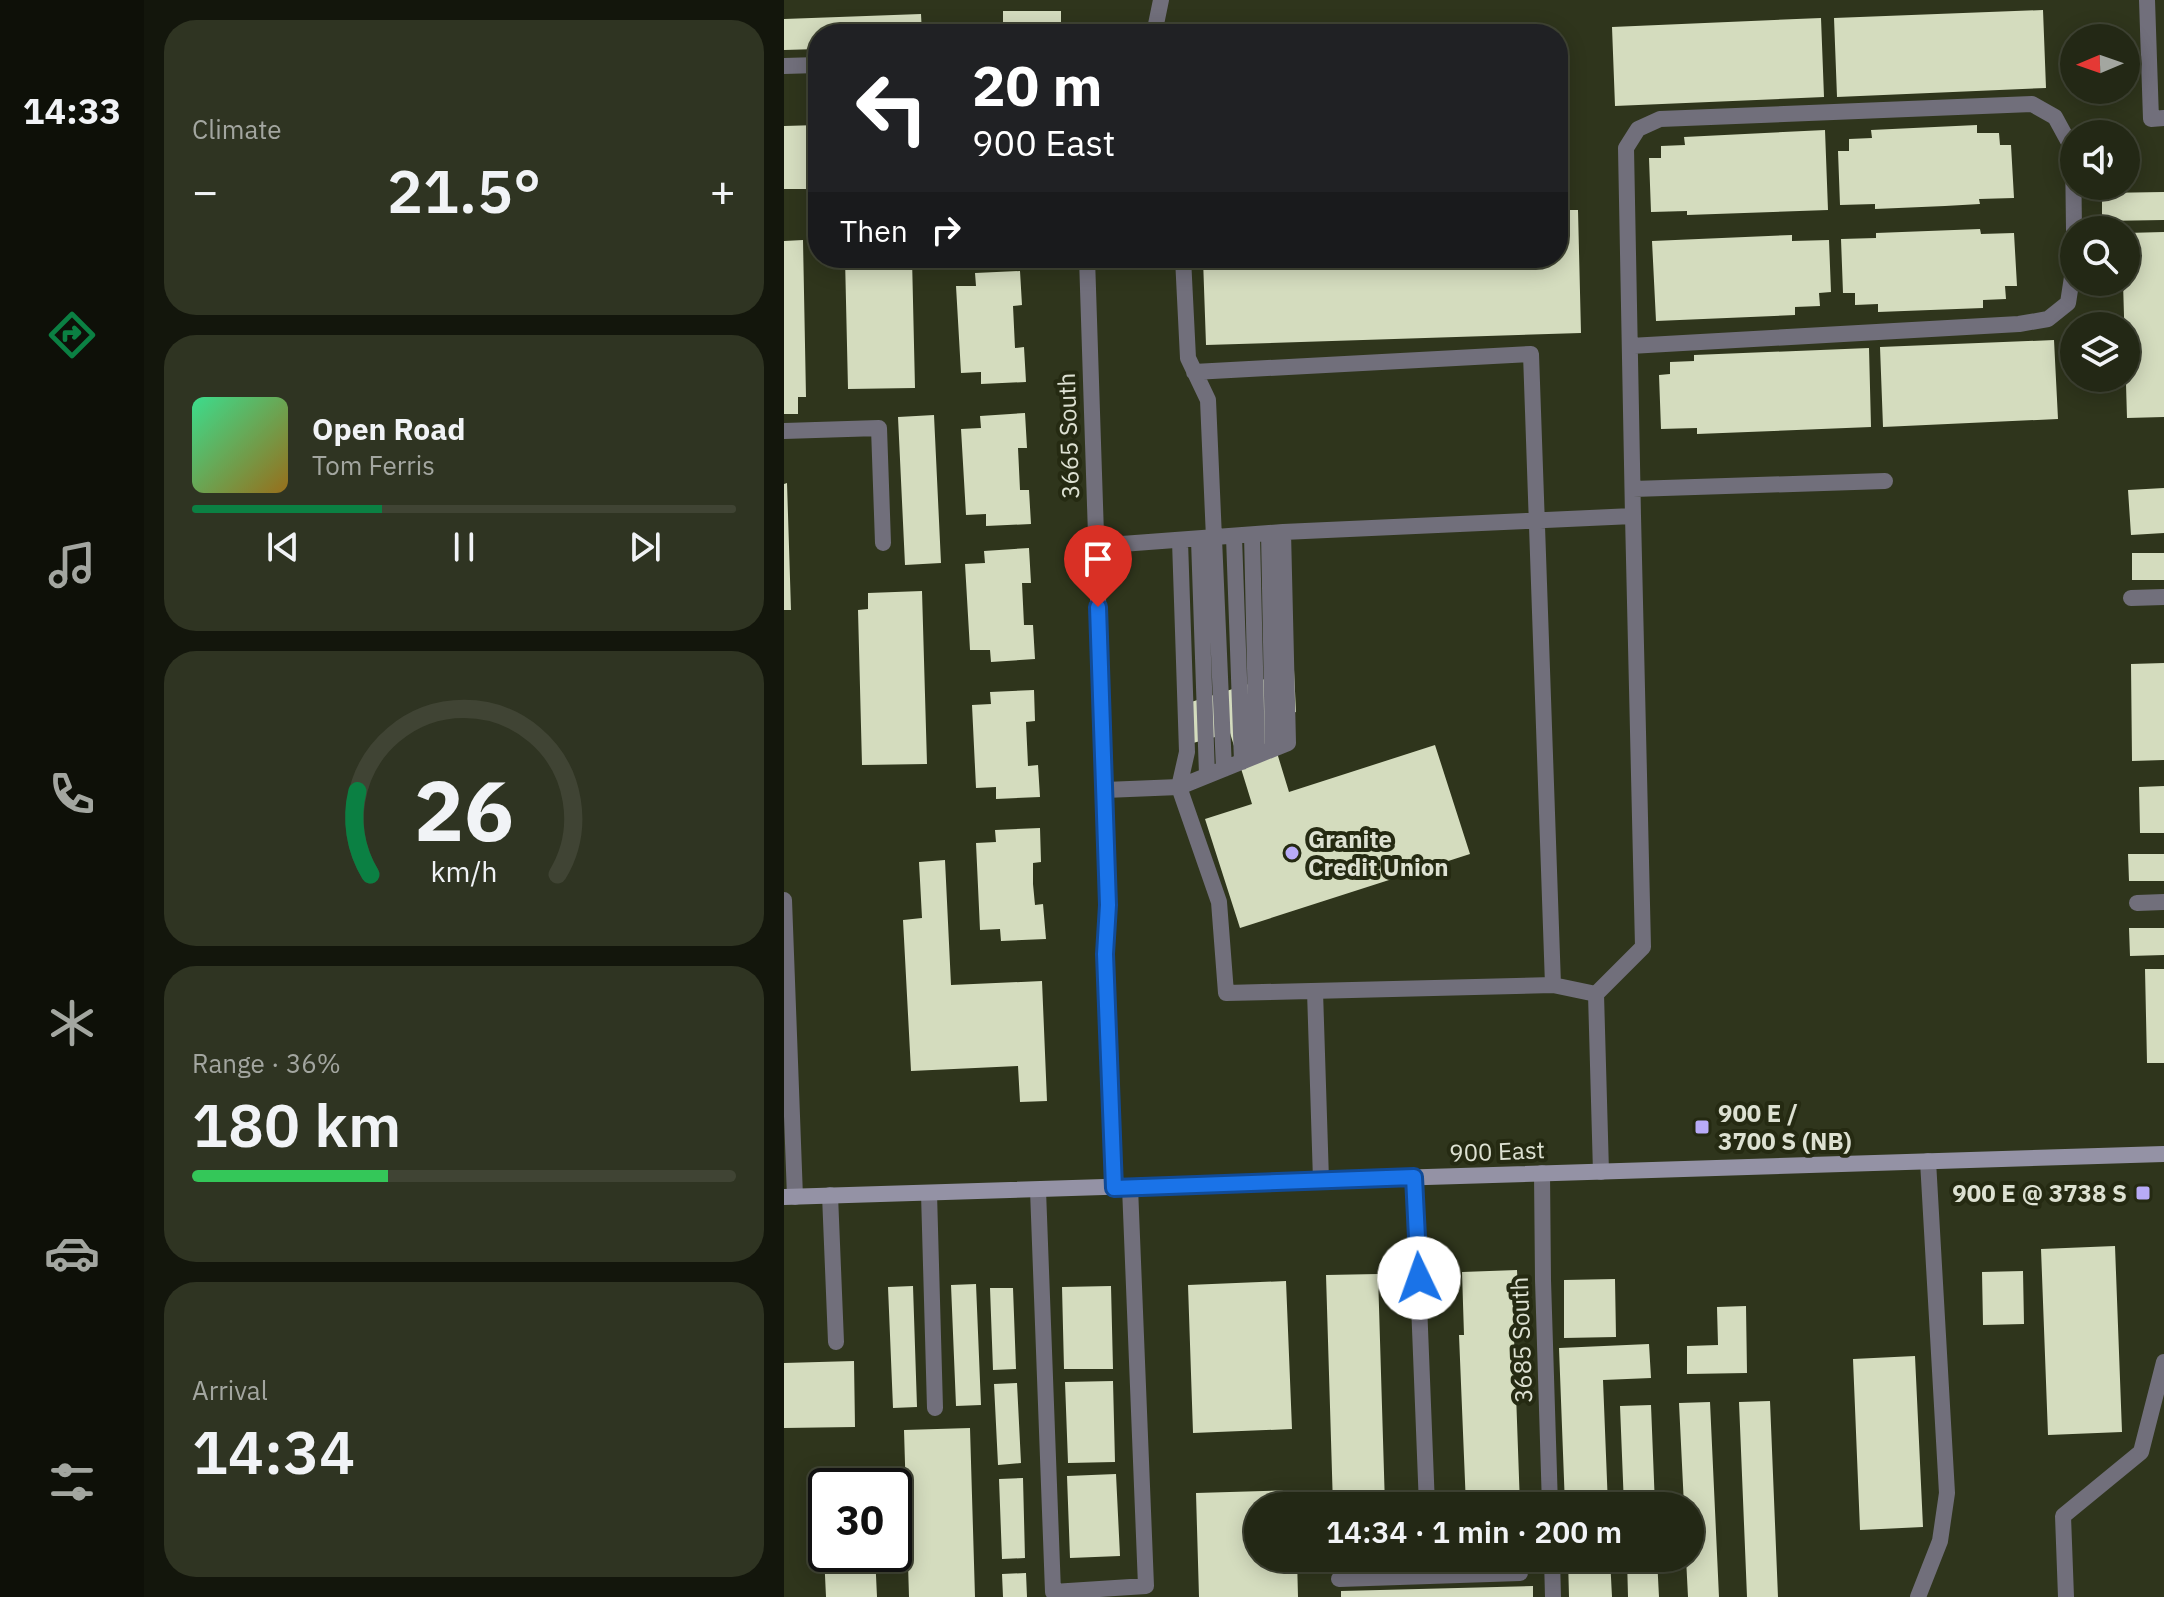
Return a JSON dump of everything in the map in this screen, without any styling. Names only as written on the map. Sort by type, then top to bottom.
[{"type":"main road","name":"900 East","points":[[790,1197],[2164,1154]]},
{"type":"street","points":[[1156,24],[1161,0]]},
{"type":"street","points":[[2147,0],[2151,119],[2164,118]]},
{"type":"street","points":[[784,66],[808,65]]},
{"type":"street","points":[[1601,1172],[1596,994],[1643,947],[1626,148],[1638,129],[1660,119],[2032,104],[2055,117],[2073,150],[2074,216]]},
{"type":"street","name":"3665 South","points":[[1038,1190],[1053,1592],[1146,1586],[1105,954],[1108,905],[1087,268]]},
{"type":"street","points":[[1184,268],[1188,358],[1208,400],[1207,775]]},
{"type":"street","points":[[1630,346],[2003,325],[2048,319],[2068,303],[2069,296]]},
{"type":"street","points":[[1194,372],[1531,354],[1553,985]]},
{"type":"street","points":[[784,431],[879,428],[883,543]]},
{"type":"street","points":[[1633,489],[1885,481]]},
{"type":"street","points":[[1095,546],[1276,533],[1633,516]]},
{"type":"street","points":[[1257,755],[1276,533]]},
{"type":"street","points":[[1252,535],[1257,755]]},
{"type":"street","points":[[1234,537],[1257,755]]},
{"type":"street","points":[[1206,539],[1224,769]]},
{"type":"street","points":[[1180,541],[1187,752],[1179,787],[1219,902],[1226,993],[1553,985],[1596,994]]},
{"type":"street","points":[[2131,598],[2164,597]]},
{"type":"street","points":[[1105,790],[1179,787],[1257,755]]},
{"type":"street","points":[[784,900],[790,1197]]},
{"type":"street","points":[[2137,903],[2164,902]]},
{"type":"street","points":[[1315,991],[1321,1180]]},
{"type":"street","points":[[1918,1597],[1940,1541],[1947,1493],[1928,1161]]},
{"type":"street","name":"3685 South","points":[[1542,1173],[1550,1492]]},
{"type":"street","points":[[1414,1177],[1426,1492]]},
{"type":"street","points":[[929,1193],[935,1408]]},
{"type":"street","points":[[830,1195],[836,1342]]},
{"type":"street","points":[[2066,1597],[2063,1516],[2141,1452],[2164,1362]]},
{"type":"street","points":[[1552,1572],[1553,1597]]},
{"type":"street","points":[[1339,1579],[1520,1573]]},
{"type":"building","points":[[2043,10],[2046,88],[1837,97],[1834,18]]},
{"type":"building","points":[[1003,11],[1061,11],[1061,24],[1003,24]]},
{"type":"building","points":[[921,14],[922,24],[808,24],[808,49],[784,50],[784,19]]},
{"type":"building","points":[[1821,18],[1824,97],[1615,106],[1612,27]]},
{"type":"building","points":[[808,125],[808,189],[784,189],[784,126]]},
{"type":"building","points":[[1977,125],[1977,133],[1999,133],[2000,145],[2011,145],[2014,198],[1979,199],[1980,204],[1875,209],[1875,204],[1840,205],[1838,151],[1849,151],[1849,139],[1872,138],[1871,130]]},
{"type":"building","points":[[1825,130],[1828,210],[1687,215],[1687,211],[1651,212],[1649,158],[1661,158],[1661,146],[1685,145],[1684,137]]},
{"type":"building","points":[[2140,192],[2164,192],[2164,220],[2140,220],[2140,216],[2102,216],[2102,200],[2140,200]]},
{"type":"building","points":[[1568,210],[1578,210],[1581,333],[1206,345],[1203,268],[1568,268]]},
{"type":"building","points":[[1980,229],[1981,234],[2014,233],[2017,286],[2005,286],[2006,299],[1983,300],[1983,308],[1878,312],[1878,304],[1855,305],[1855,293],[1843,293],[1841,239],[1876,238],[1876,233]]},
{"type":"building","points":[[2164,232],[2164,417],[2127,418],[2126,392],[2140,392],[2140,312],[2124,312],[2123,296],[2140,296],[2140,233]]},
{"type":"building","points":[[1792,235],[1792,241],[1829,240],[1831,292],[1819,293],[1820,306],[1795,307],[1795,315],[1656,321],[1652,241]]},
{"type":"building","points":[[803,240],[806,397],[798,397],[798,414],[784,414],[784,241]]},
{"type":"building","points":[[845,268],[912,268],[915,388],[848,389]]},
{"type":"building","points":[[1020,271],[1022,305],[1013,306],[1015,348],[1024,347],[1026,382],[981,384],[981,372],[961,373],[956,286],[976,286],[975,273]]},
{"type":"building","points":[[2054,340],[2058,419],[1883,427],[1880,347]]},
{"type":"building","points":[[1869,348],[1871,427],[1697,434],[1697,428],[1661,429],[1659,375],[1670,374],[1670,362],[1694,361],[1694,355]]},
{"type":"building","points":[[1025,413],[1027,448],[1018,448],[1020,490],[1029,490],[1031,524],[986,526],[986,514],[966,515],[961,429],[981,428],[980,416]]},
{"type":"building","points":[[934,415],[941,563],[905,565],[898,417]]},
{"type":"building","points":[[787,483],[791,610],[784,610],[784,484]]},
{"type":"building","points":[[2164,488],[2164,533],[2131,535],[2128,490]]},
{"type":"building","points":[[1029,548],[1031,583],[1022,583],[1024,625],[1033,625],[1035,659],[991,662],[990,650],[970,650],[965,564],[985,563],[984,551]]},
{"type":"building","points":[[2132,553],[2164,553],[2164,580],[2132,580]]},
{"type":"building","points":[[922,591],[927,764],[862,765],[858,610],[868,609],[868,593]]},
{"type":"building","points":[[2164,663],[2164,760],[2132,761],[2131,664]]},
{"type":"building","points":[[1294,670],[1296,712],[1267,720],[1289,792],[1435,745],[1470,854],[1240,928],[1205,819],[1252,804],[1230,733],[1193,743],[1191,702]]},
{"type":"building","points":[[1034,690],[1035,721],[1026,722],[1028,766],[1038,765],[1040,797],[996,799],[996,787],[976,788],[972,705],[991,704],[990,692]]},
{"type":"building","points":[[2164,786],[2164,833],[2140,833],[2139,787]]},
{"type":"building","points":[[1040,828],[1041,862],[1033,863],[1033,884],[1035,905],[1043,904],[1046,939],[1001,941],[1000,929],[980,930],[976,843],[996,842],[995,830]]},
{"type":"building","points":[[2128,854],[2164,854],[2164,881],[2129,881]]},
{"type":"building","points":[[945,860],[951,985],[1042,981],[1047,1101],[1020,1102],[1018,1066],[911,1071],[903,920],[922,918],[919,862]]},
{"type":"building","points":[[2129,928],[2164,928],[2164,955],[2130,956]]},
{"type":"building","points":[[2145,969],[2164,969],[2164,1063],[2147,1063]]},
{"type":"building","points":[[2115,1246],[2122,1432],[2048,1435],[2041,1249]]},
{"type":"building","points":[[1517,1270],[1520,1336],[1514,1337],[1520,1492],[1465,1492],[1459,1335],[1464,1335],[1462,1272]]},
{"type":"building","points":[[2023,1271],[2024,1324],[1983,1325],[1982,1272]]},
{"type":"building","points":[[1378,1274],[1385,1492],[1333,1492],[1326,1275]]},
{"type":"building","points":[[1615,1279],[1616,1337],[1564,1338],[1564,1280]]},
{"type":"building","points":[[1286,1281],[1292,1429],[1193,1433],[1188,1285]]},
{"type":"building","points":[[976,1284],[981,1405],[956,1406],[951,1285]]},
{"type":"building","points":[[913,1286],[917,1407],[893,1408],[888,1287]]},
{"type":"building","points":[[1111,1286],[1113,1369],[1064,1369],[1062,1287]]},
{"type":"building","points":[[990,1288],[1013,1288],[1016,1369],[993,1370]]},
{"type":"building","points":[[1746,1306],[1747,1373],[1687,1374],[1687,1346],[1718,1345],[1717,1307]]},
{"type":"building","points":[[1649,1344],[1651,1378],[1603,1380],[1607,1492],[1564,1492],[1559,1348]]},
{"type":"building","points":[[1915,1356],[1923,1527],[1860,1530],[1853,1359]]},
{"type":"building","points":[[854,1361],[855,1427],[784,1428],[784,1363]]},
{"type":"building","points":[[1113,1381],[1115,1462],[1068,1463],[1065,1382]]},
{"type":"building","points":[[1017,1383],[1021,1463],[998,1465],[994,1384]]},
{"type":"building","points":[[1770,1401],[1778,1597],[1747,1597],[1739,1402]]},
{"type":"building","points":[[1710,1402],[1719,1597],[1688,1597],[1687,1572],[1704,1572],[1704,1492],[1683,1492],[1679,1403]]},
{"type":"building","points":[[1651,1405],[1654,1492],[1623,1492],[1620,1406]]},
{"type":"building","points":[[970,1428],[975,1597],[909,1597],[908,1572],[912,1572],[912,1468],[905,1468],[904,1430]]},
{"type":"building","points":[[1116,1474],[1120,1556],[1070,1558],[1067,1476]]},
{"type":"building","points":[[1023,1478],[1025,1558],[1002,1559],[999,1479]]},
{"type":"building","points":[[1295,1490],[1244,1492],[1244,1572],[1297,1572],[1298,1597],[1199,1597],[1196,1493]]},
{"type":"building","points":[[825,1572],[876,1572],[877,1597],[826,1597]]},
{"type":"building","points":[[1568,1572],[1611,1572],[1612,1597],[1569,1597]]},
{"type":"building","points":[[1627,1572],[1658,1572],[1659,1597],[1628,1597]]},
{"type":"building","points":[[1026,1573],[1027,1597],[1003,1597],[1002,1574]]},
{"type":"building","points":[[1533,1586],[1533,1597],[1341,1597],[1341,1591]]},
{"type":"place","name":"Granite Credit Union","points":[[1292,853]]},
{"type":"place","name":"900 E / 3700 S (NB)","points":[[1702,1127]]},
{"type":"place","name":"900 E @ 3738 S","points":[[2143,1193]]},
{"type":"route","points":[[1098,607],[1108,905],[1105,954],[1114,1188],[1414,1177],[1419,1278]]}]
